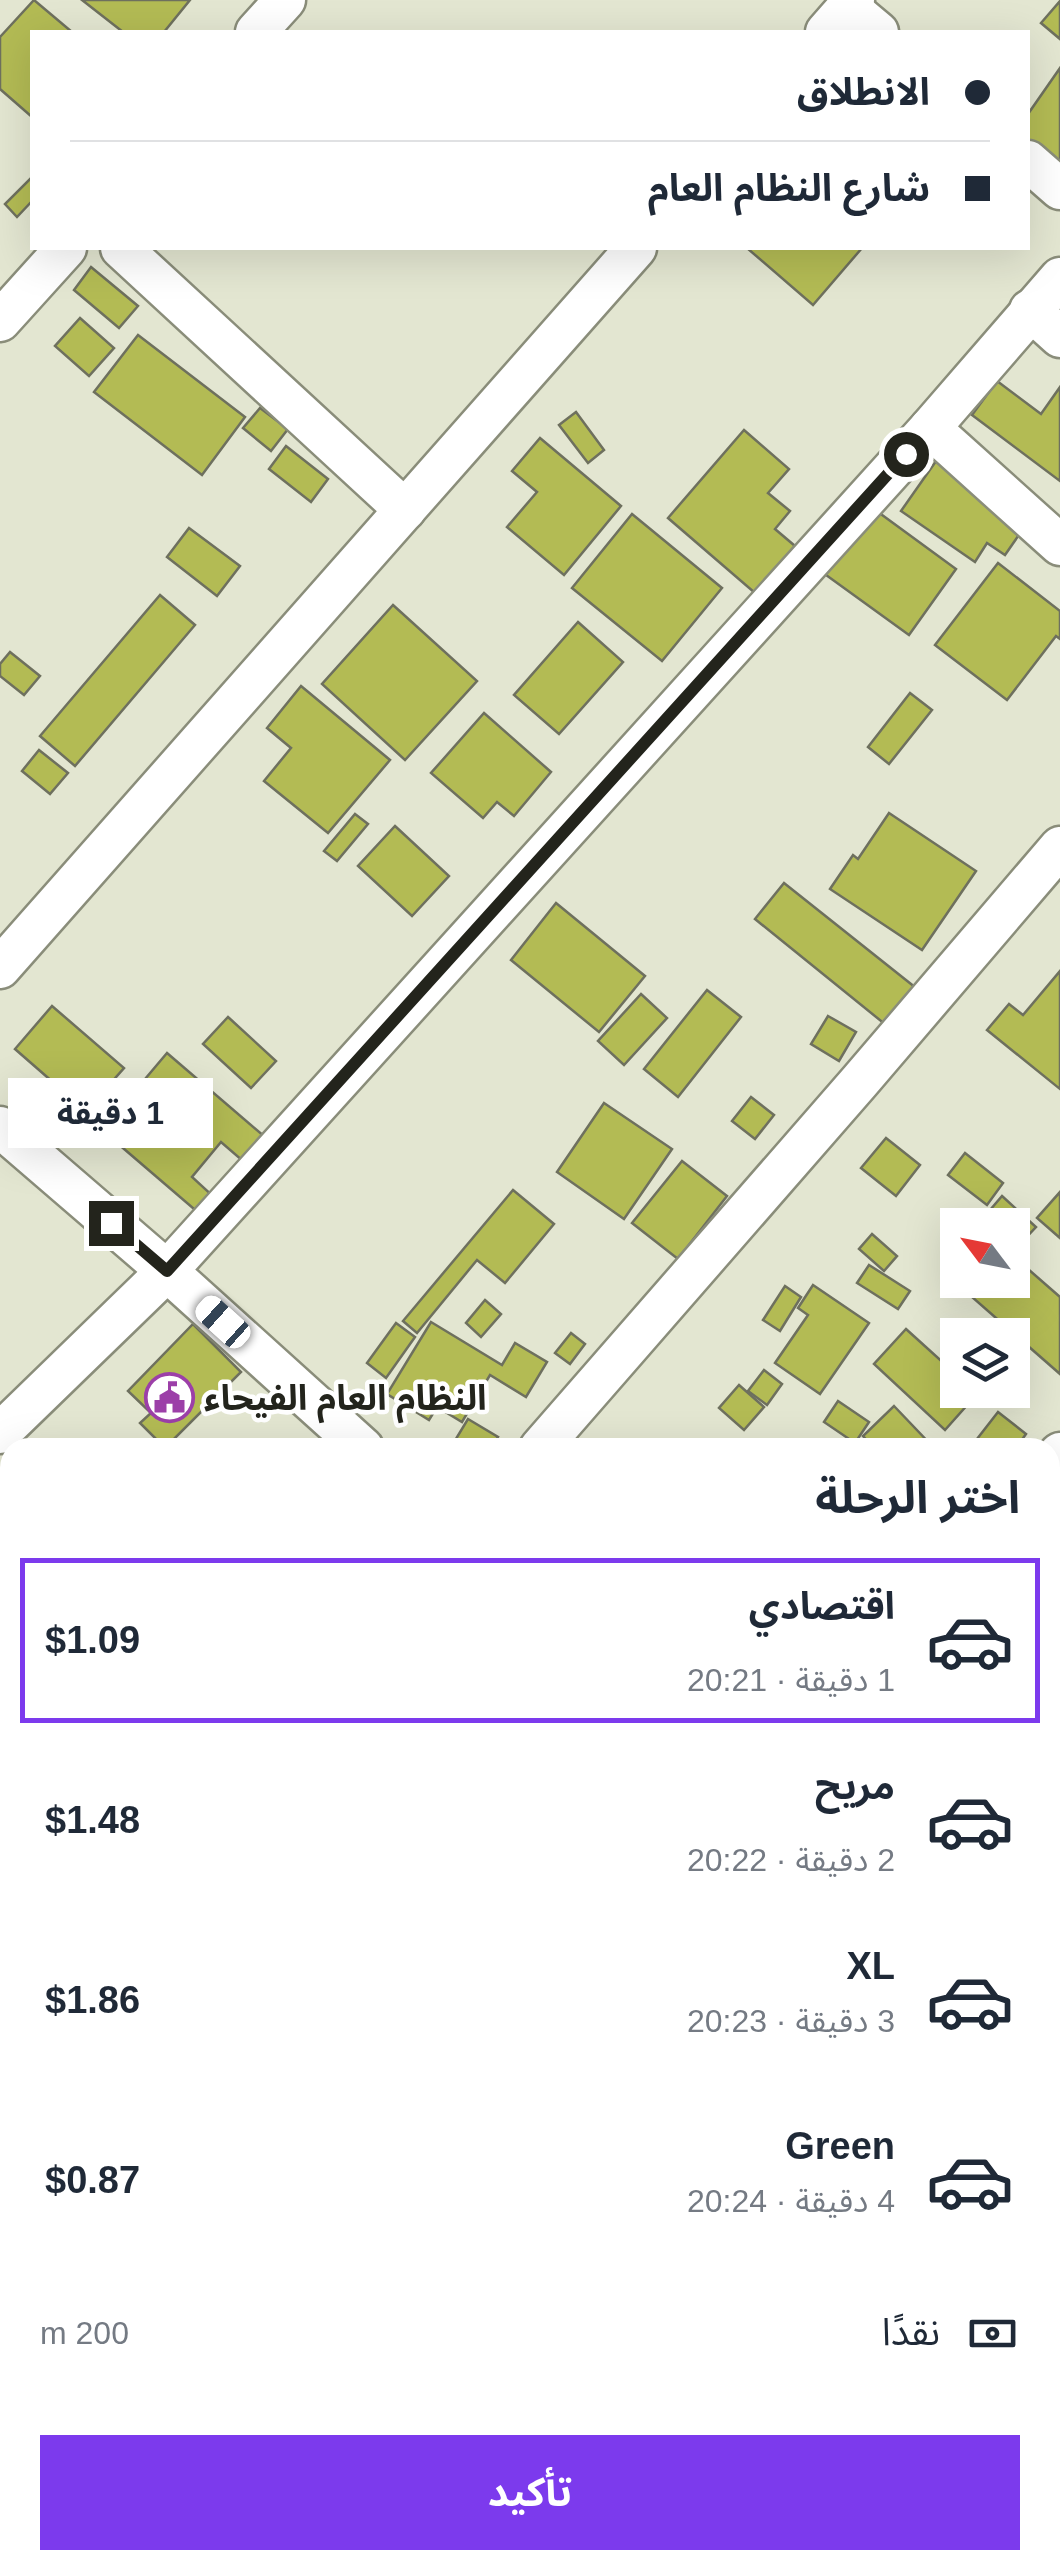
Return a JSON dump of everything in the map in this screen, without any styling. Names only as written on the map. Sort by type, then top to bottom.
[{"type":"street","points":[[258,30],[285,0]]},
{"type":"street","points":[[1030,163],[1060,189]]},
{"type":"street","points":[[0,321],[64,250]]},
{"type":"street","points":[[123,250],[405,510]]},
{"type":"street","points":[[0,968],[634,250]]},
{"type":"street","points":[[0,1433],[167,1271],[930,428],[1060,278]]},
{"type":"street","points":[[1030,310],[1060,337]]},
{"type":"street","points":[[930,428],[1060,545]]},
{"type":"street","points":[[549,1438],[1060,847]]},
{"type":"street","points":[[0,1127],[352,1438]]},
{"type":"building","points":[[34,0],[70,30],[30,30],[30,115],[0,89],[0,37]]},
{"type":"building","points":[[82,0],[190,0],[166,30],[120,30]]},
{"type":"building","points":[[1060,1],[1060,39],[1041,23]]},
{"type":"building","points":[[1060,68],[1060,179],[1030,157],[1030,111]]},
{"type":"building","points":[[30,179],[30,203],[17,217],[5,204]]},
{"type":"building","points":[[749,250],[860,250],[813,305]]},
{"type":"building","points":[[91,267],[138,306],[119,328],[74,290]]},
{"type":"building","points":[[80,318],[114,348],[89,376],[55,346]]},
{"type":"building","points":[[138,335],[245,417],[202,475],[94,392]]},
{"type":"building","points":[[997,381],[1041,414],[1060,387],[1060,481],[972,415]]},
{"type":"building","points":[[260,408],[288,429],[271,451],[243,428]]},
{"type":"building","points":[[576,412],[604,450],[588,463],[559,425]]},
{"type":"building","points":[[744,430],[789,469],[768,493],[790,511],[775,529],[795,546],[755,593],[668,518]]},
{"type":"building","points":[[540,438],[621,506],[564,575],[507,527],[537,492],[512,471]]},
{"type":"building","points":[[286,446],[328,479],[311,502],[269,469]]},
{"type":"building","points":[[941,454],[1032,516],[1005,555],[987,543],[975,562],[901,511]]},
{"type":"building","points":[[863,501],[956,569],[909,635],[815,567]]},
{"type":"building","points":[[632,514],[722,588],[662,661],[572,588]]},
{"type":"building","points":[[189,528],[240,566],[217,596],[167,557]]},
{"type":"building","points":[[998,563],[1060,611],[1060,639],[1056,636],[1007,700],[935,645]]},
{"type":"building","points":[[160,595],[195,625],[75,766],[40,736]]},
{"type":"building","points":[[393,605],[477,681],[405,760],[322,684]]},
{"type":"building","points":[[578,622],[623,662],[559,734],[514,695]]},
{"type":"building","points":[[10,652],[40,676],[24,695],[0,676],[0,664]]},
{"type":"building","points":[[301,686],[390,760],[328,833],[264,781],[291,748],[267,728]]},
{"type":"building","points":[[910,693],[932,710],[889,764],[868,747]]},
{"type":"building","points":[[484,713],[551,772],[514,816],[497,802],[483,818],[431,773]]},
{"type":"building","points":[[39,750],[68,773],[50,794],[22,771]]},
{"type":"building","points":[[889,813],[976,871],[922,950],[830,889],[853,855],[858,859]]},
{"type":"building","points":[[355,814],[368,824],[337,861],[324,851]]},
{"type":"building","points":[[395,826],[449,876],[412,916],[358,866]]},
{"type":"building","points":[[784,883],[916,988],[886,1025],[755,919]]},
{"type":"building","points":[[556,903],[645,976],[599,1032],[511,960]]},
{"type":"building","points":[[1060,971],[1060,1089],[987,1030],[1009,1004],[1023,1015]]},
{"type":"building","points":[[707,990],[741,1017],[678,1097],[644,1069]]},
{"type":"building","points":[[641,994],[667,1018],[624,1065],[598,1041]]},
{"type":"building","points":[[52,1006],[124,1068],[86,1111],[15,1049]]},
{"type":"building","points":[[828,1016],[856,1032],[839,1061],[811,1044]]},
{"type":"building","points":[[228,1017],[276,1061],[251,1088],[203,1044]]},
{"type":"building","points":[[167,1053],[272,1143],[251,1168],[221,1142],[192,1177],[215,1198],[201,1215],[102,1130]]},
{"type":"building","points":[[49,1081],[81,1112],[70,1124],[37,1094]]},
{"type":"building","points":[[751,1097],[774,1115],[755,1139],[732,1121]]},
{"type":"building","points":[[604,1103],[672,1149],[624,1219],[557,1172]]},
{"type":"building","points":[[886,1138],[920,1165],[896,1196],[861,1168]]},
{"type":"building","points":[[965,1153],[1003,1183],[987,1205],[948,1175]]},
{"type":"building","points":[[682,1161],[727,1196],[678,1259],[632,1223]]},
{"type":"building","points":[[513,1190],[554,1224],[505,1283],[477,1260],[417,1333],[403,1321]]},
{"type":"building","points":[[1060,1192],[1060,1238],[1037,1218]]},
{"type":"building","points":[[1002,1196],[1015,1208],[992,1208]]},
{"type":"building","points":[[872,1234],[897,1256],[884,1271],[859,1249]]},
{"type":"building","points":[[869,1265],[910,1291],[898,1309],[857,1283]]},
{"type":"building","points":[[1030,1271],[1060,1297],[1060,1374],[1030,1348],[1030,1318],[996,1318],[973,1298],[1030,1298]]},
{"type":"building","points":[[813,1285],[869,1323],[820,1394],[775,1363],[808,1315],[798,1308]]},
{"type":"building","points":[[785,1286],[801,1297],[780,1331],[763,1320]]},
{"type":"building","points":[[485,1300],[501,1314],[481,1337],[466,1323]]},
{"type":"building","points":[[431,1322],[502,1365],[515,1343],[547,1362],[526,1397],[490,1375],[462,1422],[437,1407],[429,1420],[387,1394]]},
{"type":"building","points":[[396,1323],[415,1337],[386,1378],[367,1363]]},
{"type":"building","points":[[193,1324],[241,1372],[175,1438],[155,1438],[140,1423],[151,1413],[128,1391]]},
{"type":"building","points":[[906,1329],[940,1360],[940,1408],[965,1408],[945,1430],[874,1364]]},
{"type":"building","points":[[571,1333],[585,1344],[570,1364],[555,1353]]},
{"type":"building","points":[[764,1370],[782,1384],[767,1405],[748,1391]]},
{"type":"building","points":[[739,1385],[764,1407],[744,1430],[719,1408]]},
{"type":"building","points":[[838,1401],[869,1422],[858,1438],[848,1438],[824,1422]]},
{"type":"building","points":[[894,1406],[924,1438],[865,1438]]},
{"type":"building","points":[[998,1412],[1026,1434],[1023,1438],[978,1438]]},
{"type":"building","points":[[468,1419],[498,1437],[497,1438],[456,1438]]},
{"type":"place","name":"النظام العام الفيحاء","points":[[169,1398]]},
{"type":"route","points":[[111,1223],[167,1271],[906,454]]}]
